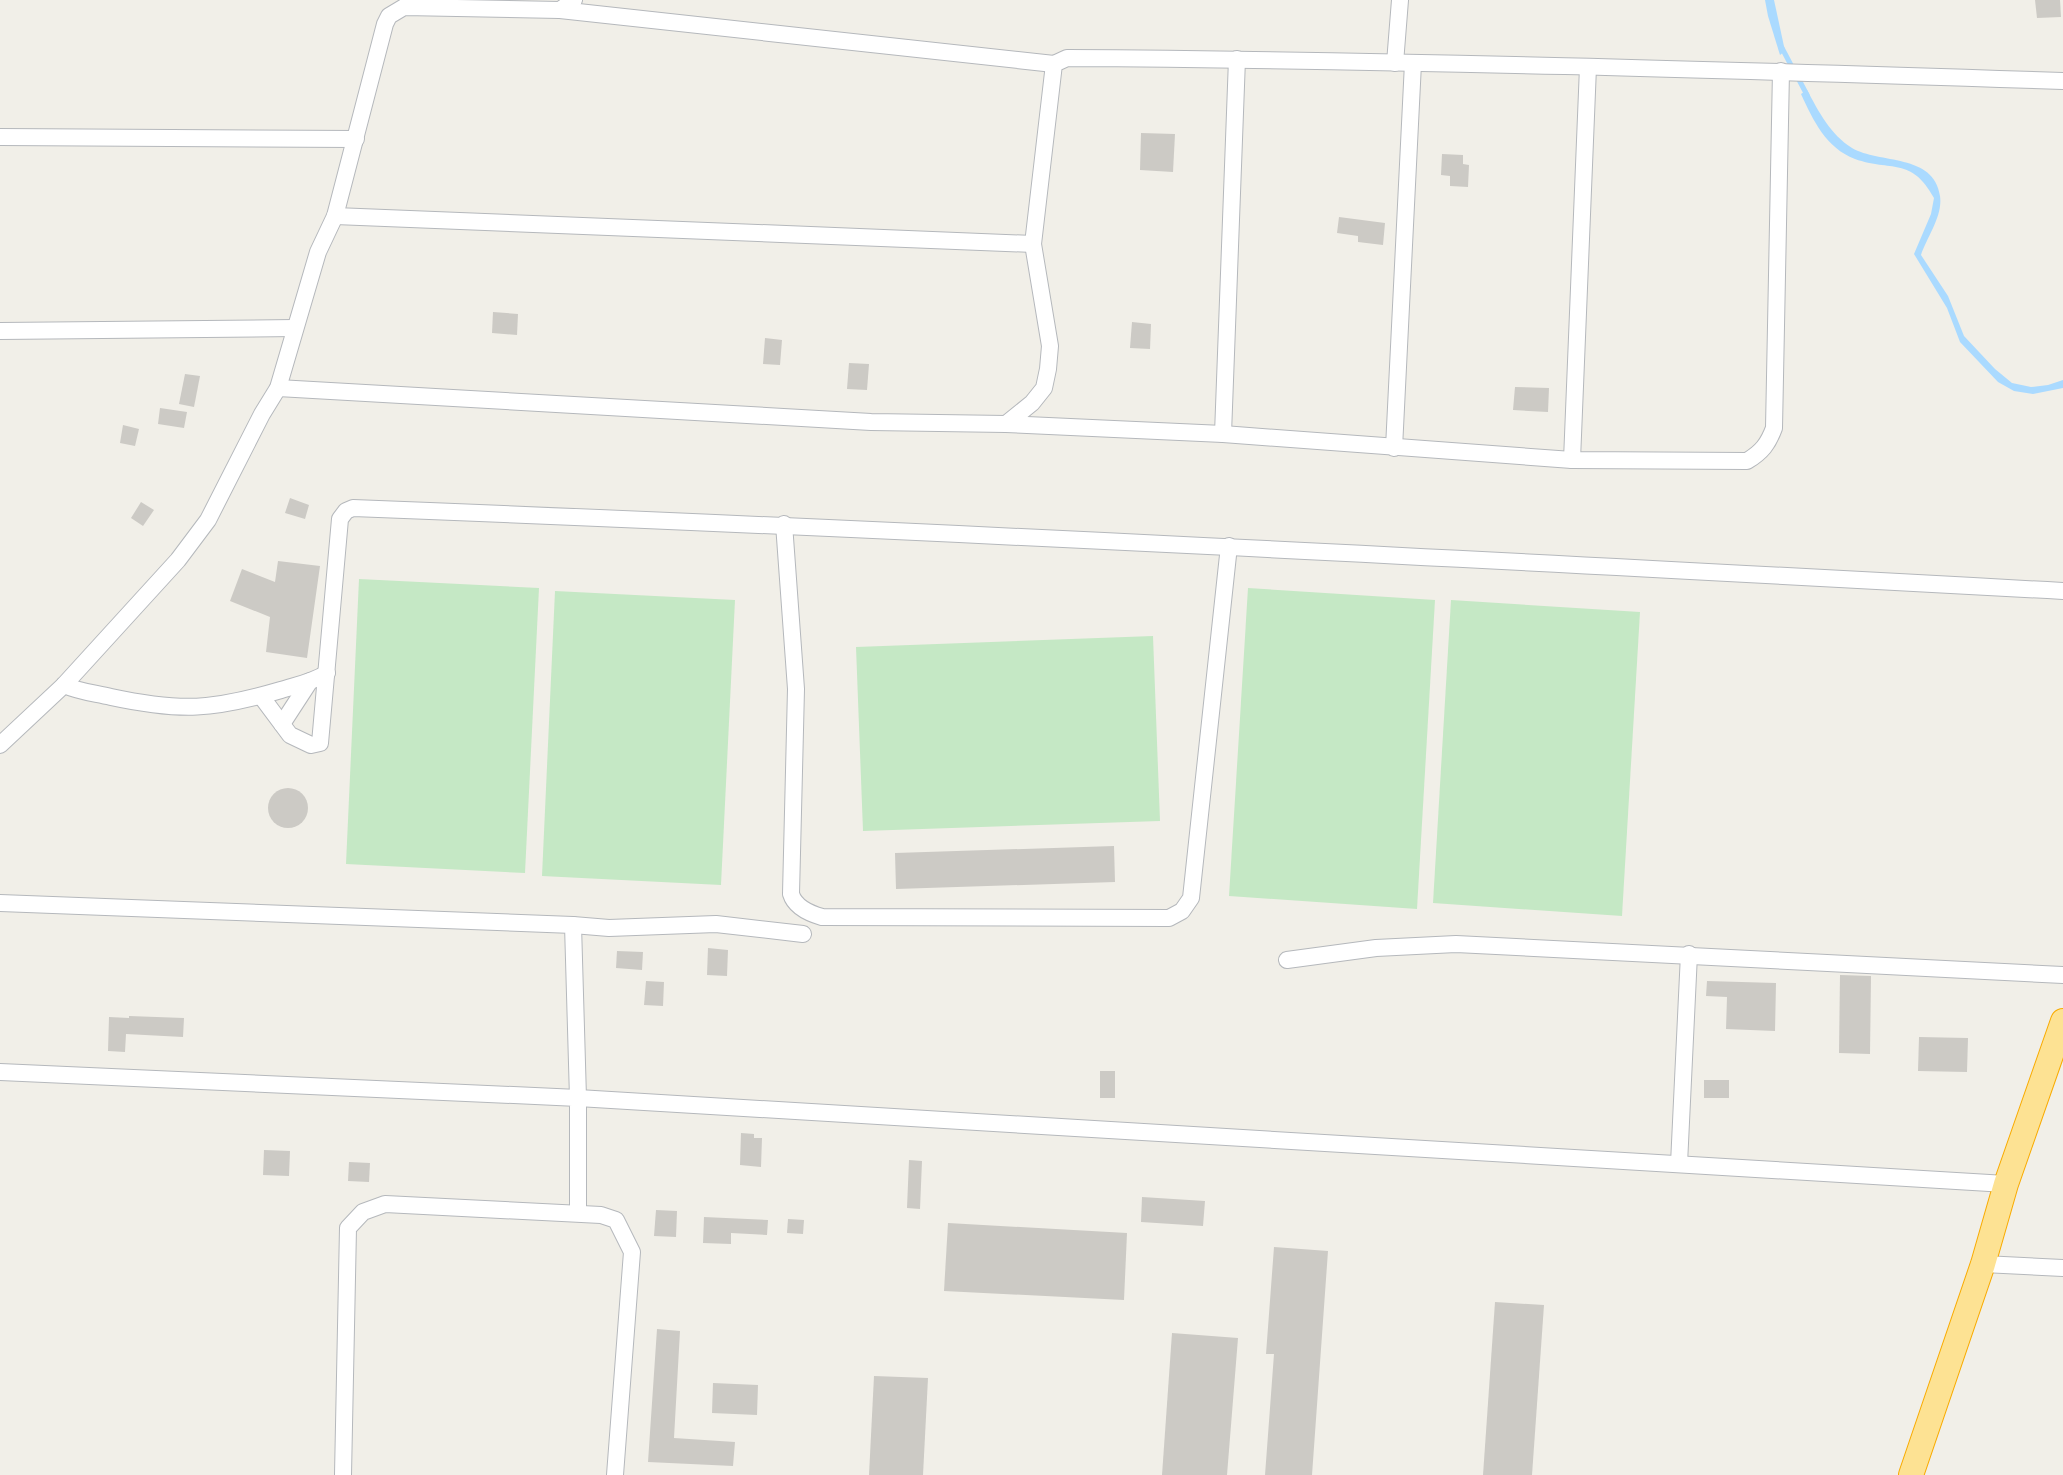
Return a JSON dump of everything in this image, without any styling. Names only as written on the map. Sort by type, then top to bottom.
[{"type":"highway","points":[[1911,1475],[2063,1021]]},
{"type":"street","points":[[560,10],[574,0]]},
{"type":"street","points":[[1395,63],[1400,0]]},
{"type":"street","points":[[0,745],[64,685],[178,560],[208,520],[278,388],[318,252],[335,216],[385,24],[404,7],[560,10],[1054,64],[1067,58],[1237,59],[2063,81]]},
{"type":"street","points":[[1223,434],[1237,59]]},
{"type":"street","points":[[1394,448],[1413,63]]},
{"type":"street","points":[[1006,424],[1032,403],[1044,388],[1048,369],[1050,346],[1033,244],[1054,64]]},
{"type":"street","points":[[1572,460],[1588,67]]},
{"type":"street","points":[[278,388],[871,422],[1006,424],[1223,434],[1572,460],[1747,461],[1759,454],[1769,442],[1774,428],[1790,72]]},
{"type":"street","points":[[0,137],[356,139]]},
{"type":"street","points":[[335,216],[1033,244]]},
{"type":"street","points":[[0,331],[295,328]]},
{"type":"street","points":[[261,696],[297,740],[311,745],[320,743],[340,519],[353,508],[784,524],[2063,591]]},
{"type":"street","points":[[784,524],[796,689],[791,894],[794,903],[822,917],[1169,918],[1182,911],[1191,898],[1229,546]]},
{"type":"street","points":[[64,685],[80,692],[157,707],[208,708],[261,696],[327,673]]},
{"type":"street","points":[[282,724],[310,681]]},
{"type":"street","points":[[0,903],[609,928],[716,924],[803,934]]},
{"type":"street","points":[[573,925],[578,1213]]},
{"type":"street","points":[[1287,960],[1376,948],[1456,944],[2063,975]]},
{"type":"street","points":[[1679,1164],[1689,954]]},
{"type":"street","points":[[0,1072],[578,1098],[2006,1184]]},
{"type":"street","points":[[343,1475],[348,1228],[363,1212],[385,1204],[578,1213],[616,1220],[632,1252],[615,1475]]},
{"type":"street","points":[[1983,1264],[2063,1268]]},
{"type":"green space","points":[[359,579],[539,588],[525,873],[346,864]]},
{"type":"green space","points":[[1248,588],[1435,600],[1417,909],[1229,896]]},
{"type":"green space","points":[[555,591],[735,600],[721,885],[542,876]]},
{"type":"green space","points":[[1451,600],[1640,612],[1622,916],[1433,903]]},
{"type":"green space","points":[[1153,636],[1160,821],[863,831],[856,647]]},
{"type":"water","points":[[1765,0],[1774,0],[1785,51],[1780,55],[1768,16]]},
{"type":"water","points":[[1807,90],[1831,129],[1852,148],[1917,166],[1936,182],[1940,196],[1939,211],[1921,255],[1948,296],[1964,336],[2012,383],[2031,387],[2063,380],[2063,388],[2033,394],[2014,391],[1998,382],[1960,342],[1947,308],[1914,254],[1931,214],[1934,198],[1917,176],[1908,171],[1855,159],[1836,148],[1810,114],[1801,94]]},
{"type":"building","points":[[2035,0],[2060,0],[2061,17],[2037,18]]},
{"type":"building","points":[[1141,133],[1175,134],[1173,172],[1140,170]]},
{"type":"building","points":[[1442,154],[1463,155],[1463,164],[1469,165],[1468,187],[1450,186],[1450,176],[1441,175]]},
{"type":"building","points":[[1339,217],[1385,223],[1383,245],[1358,242],[1358,236],[1337,233]]},
{"type":"building","points":[[493,312],[518,314],[517,335],[492,333]]},
{"type":"building","points":[[1132,322],[1151,324],[1150,349],[1130,348]]},
{"type":"building","points":[[765,338],[782,340],[780,365],[763,364]]},
{"type":"building","points":[[849,363],[869,364],[867,390],[847,389]]},
{"type":"building","points":[[185,374],[200,376],[194,407],[179,404]]},
{"type":"building","points":[[1515,387],[1549,388],[1548,412],[1513,410]]},
{"type":"building","points":[[160,408],[187,412],[184,428],[158,424]]},
{"type":"building","points":[[123,425],[139,429],[135,446],[120,443]]},
{"type":"building","points":[[290,498],[309,505],[305,519],[285,513]]},
{"type":"building","points":[[141,502],[154,510],[143,526],[131,518]]},
{"type":"building","points":[[278,561],[320,566],[307,658],[266,652],[270,617],[230,601],[242,569],[275,582]]},
{"type":"building","points":[[288,788],[302,794],[308,808],[302,822],[288,828],[274,822],[268,808],[274,794]]},
{"type":"building","points":[[1114,846],[1115,882],[896,889],[895,853]]},
{"type":"building","points":[[708,948],[728,950],[727,976],[707,975]]},
{"type":"building","points":[[617,951],[643,952],[642,970],[616,968]]},
{"type":"building","points":[[1840,975],[1871,976],[1870,1054],[1839,1053]]},
{"type":"building","points":[[646,981],[664,982],[663,1006],[644,1005]]},
{"type":"building","points":[[1707,981],[1776,983],[1775,1031],[1726,1029],[1727,997],[1706,996]]},
{"type":"building","points":[[109,1017],[184,1018],[183,1037],[126,1034],[125,1052],[108,1051]]},
{"type":"building","points":[[1919,1037],[1968,1038],[1967,1072],[1918,1071]]},
{"type":"building","points":[[1100,1071],[1115,1071],[1115,1098],[1100,1098]]},
{"type":"building","points":[[1704,1080],[1729,1080],[1729,1098],[1704,1098]]},
{"type":"building","points":[[741,1133],[762,1138],[761,1167],[740,1165]]},
{"type":"building","points":[[264,1150],[290,1151],[289,1176],[263,1175]]},
{"type":"building","points":[[909,1160],[922,1161],[920,1209],[907,1208]]},
{"type":"building","points":[[349,1162],[370,1163],[369,1182],[348,1181]]},
{"type":"building","points":[[1142,1197],[1205,1201],[1203,1226],[1141,1222]]},
{"type":"building","points":[[656,1210],[677,1211],[676,1237],[654,1236]]},
{"type":"building","points":[[704,1217],[768,1220],[767,1235],[731,1233],[731,1244],[703,1243]]},
{"type":"building","points":[[788,1219],[804,1220],[803,1234],[787,1233]]},
{"type":"building","points":[[948,1223],[1127,1233],[1124,1300],[944,1291]]},
{"type":"building","points":[[1274,1247],[1328,1251],[1312,1475],[1265,1475],[1274,1354],[1266,1354]]},
{"type":"building","points":[[1495,1302],[1544,1305],[1532,1475],[1483,1475]]},
{"type":"building","points":[[657,1329],[680,1331],[674,1438],[735,1442],[733,1466],[648,1462]]},
{"type":"building","points":[[1172,1333],[1238,1338],[1227,1475],[1162,1475]]},
{"type":"building","points":[[874,1376],[928,1378],[923,1475],[869,1475]]},
{"type":"building","points":[[713,1383],[758,1385],[757,1415],[712,1413]]},
{"type":"waterway","points":[[1782,48],[1792,67]]},
{"type":"waterway","points":[[1797,76],[1807,95]]}]
